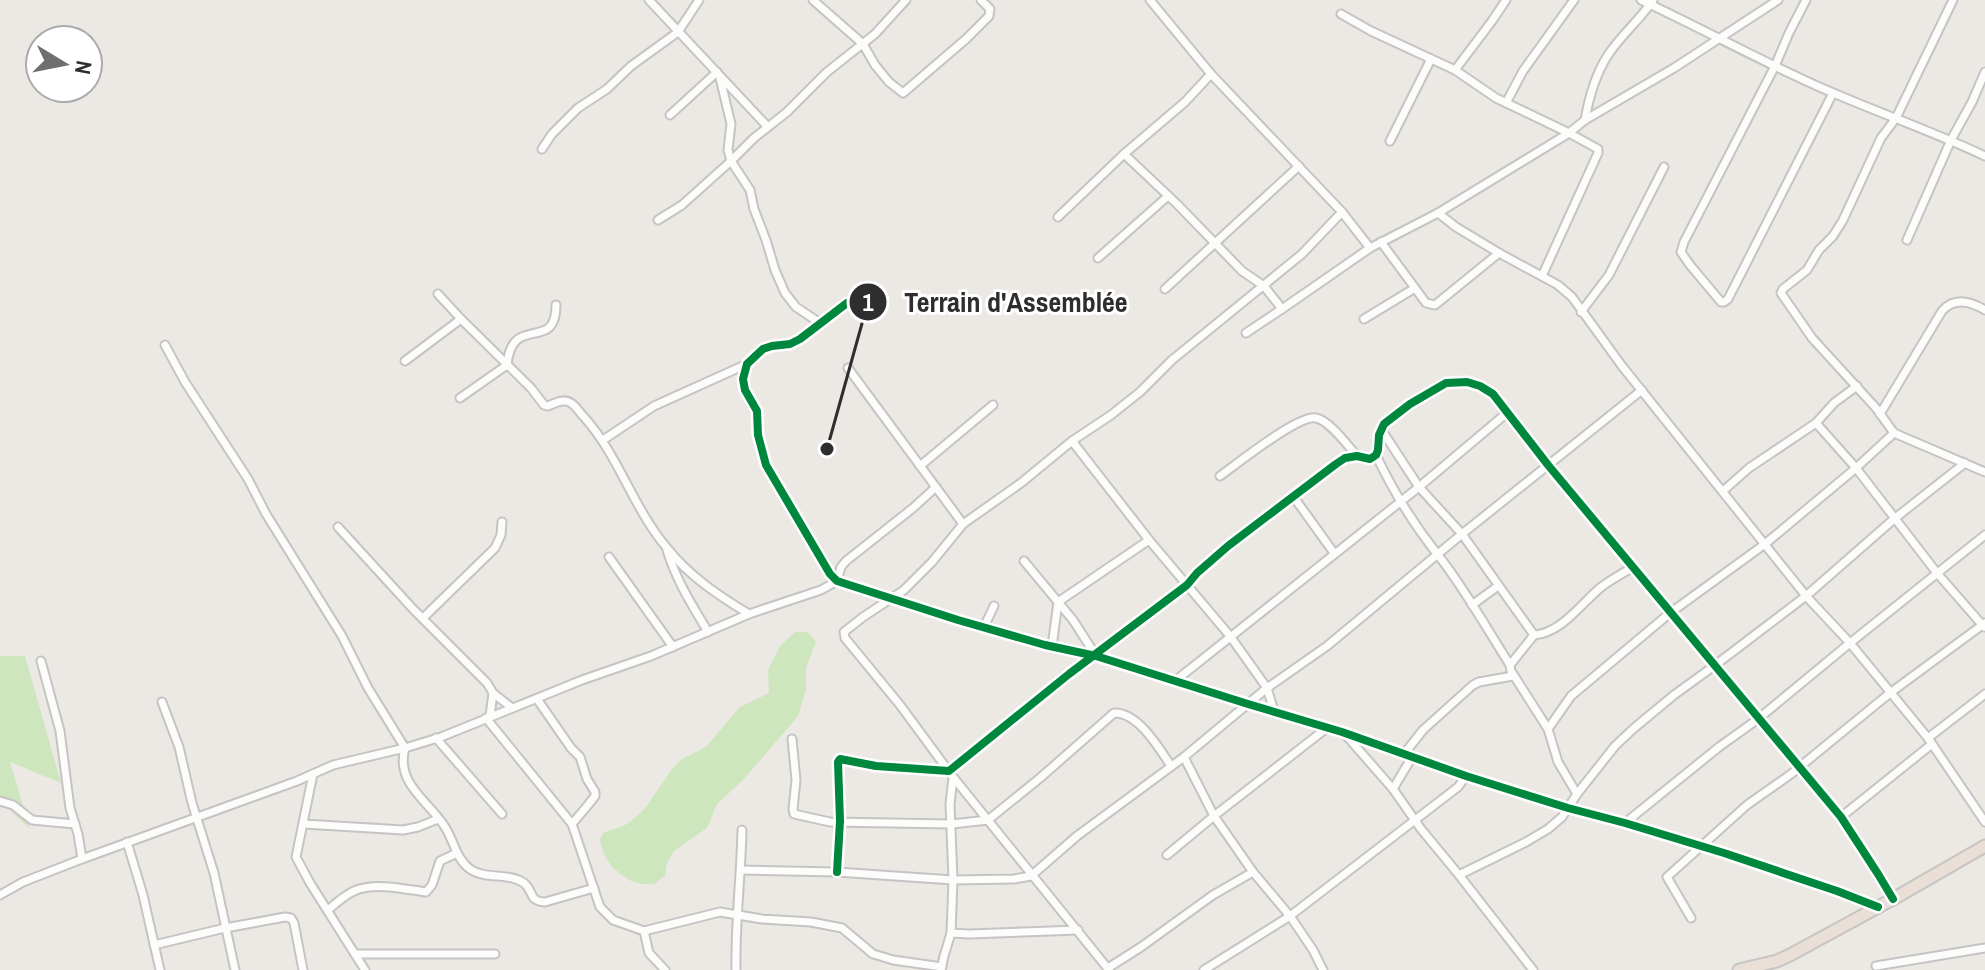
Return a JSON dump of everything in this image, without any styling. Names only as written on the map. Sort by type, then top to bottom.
[{"type":"highway","points":[[1739,970],[1778,966],[1985,846]]},
{"type":"street","points":[[649,0],[767,126]]},
{"type":"street","points":[[542,149],[578,108],[607,89],[631,66],[678,32],[699,0]]},
{"type":"street","points":[[813,0],[863,44],[875,65],[900,93],[905,93],[989,16],[990,9],[981,0]]},
{"type":"street","points":[[658,220],[682,205],[767,126],[787,112],[827,72],[863,44],[906,0]]},
{"type":"street","points":[[1150,0],[1211,74],[1342,212],[1370,248]]},
{"type":"street","points":[[1455,70],[1506,0]]},
{"type":"street","points":[[1506,103],[1523,71],[1574,0]]},
{"type":"street","points":[[1641,0],[1652,2],[1833,93],[1985,156]]},
{"type":"street","points":[[1246,333],[1370,248],[1438,213],[1674,68],[1778,0]]},
{"type":"street","points":[[1806,0],[1681,252],[1721,302],[1728,299],[1833,93]]},
{"type":"street","points":[[1953,0],[1896,118],[1881,138],[1843,220],[1807,270],[1781,293],[1812,338],[1857,386],[1894,433],[1985,472]]},
{"type":"street","points":[[1585,120],[1589,96],[1609,54],[1652,2]]},
{"type":"street","points":[[1341,14],[1455,70],[1506,103],[1595,146],[1598,153],[1542,276]]},
{"type":"street","points":[[1390,141],[1431,59]]},
{"type":"street","points":[[1907,240],[1985,72]]},
{"type":"street","points":[[1058,217],[1185,102],[1211,74]]},
{"type":"street","points":[[670,115],[718,75]]},
{"type":"street","points":[[718,75],[731,124],[728,150],[731,161],[750,190],[771,260],[785,293],[796,307],[820,323]]},
{"type":"street","points":[[1124,154],[1242,271],[1264,286],[1282,309]]},
{"type":"street","points":[[1165,289],[1299,166]]},
{"type":"street","points":[[1581,312],[1609,275],[1664,167]]},
{"type":"street","points":[[1098,258],[1168,196]]},
{"type":"street","points":[[1253,872],[1213,895],[1108,969],[1031,876],[844,635],[847,629],[913,582],[963,524],[1140,392],[1172,360],[1302,254],[1342,212]]},
{"type":"street","points":[[1438,213],[1499,253],[1565,289],[1622,366],[1806,596],[1850,643],[1930,741],[1985,822]]},
{"type":"street","points":[[1381,242],[1426,303],[1435,305],[1499,253]]},
{"type":"street","points":[[1364,319],[1415,288]]},
{"type":"street","points":[[438,294],[544,405],[563,401],[572,403],[603,440],[666,548],[717,594],[749,614]]},
{"type":"street","points":[[603,440],[654,406],[747,364],[765,348],[795,342],[847,303]]},
{"type":"street","points":[[1880,414],[1949,303],[1974,303],[1985,310]]},
{"type":"street","points":[[460,398],[507,365],[513,343],[523,336],[552,327],[556,305]]},
{"type":"street","points":[[405,361],[461,319]]},
{"type":"street","points":[[165,345],[342,636],[368,688],[405,748],[403,769],[407,779],[445,825],[457,853],[472,871],[523,882],[539,901],[594,888]]},
{"type":"street","points":[[747,364],[744,385],[757,411],[758,435],[766,465],[837,581],[1328,727],[1466,776],[1702,846],[1878,907]]},
{"type":"street","points":[[848,368],[963,524]]},
{"type":"street","points":[[1577,794],[1558,762],[1548,729],[1472,605],[1422,536],[1376,455],[1384,424],[1446,383],[1467,382],[1493,394],[1548,465],[1841,817],[1893,899]]},
{"type":"street","points":[[1723,491],[1749,468],[1816,423],[1834,403],[1857,386]]},
{"type":"street","points":[[741,870],[837,872],[953,880],[1031,876],[1077,836],[1184,757],[1267,688],[1327,646],[1642,390]]},
{"type":"street","points":[[920,466],[993,405]]},
{"type":"street","points":[[1175,681],[1419,487],[1508,412]]},
{"type":"street","points":[[1220,476],[1305,418],[1315,417],[1326,422],[1357,456]]},
{"type":"street","points":[[1691,918],[1667,878],[1747,805],[1890,693],[1984,626],[1937,573],[1856,468],[1816,423]]},
{"type":"street","points":[[1381,429],[1419,487],[1462,534],[1534,635]]},
{"type":"street","points":[[1548,729],[1571,696],[1670,613],[1765,544],[1894,433]]},
{"type":"street","points":[[1072,441],[1149,540],[1230,636],[1267,688],[1274,711]]},
{"type":"street","points":[[837,872],[840,759],[951,774],[1069,674],[1187,585],[1228,546],[1293,496],[1345,458],[1357,456],[1370,459],[1376,455]]},
{"type":"street","points":[[1459,875],[1555,823],[1615,746],[1633,729],[1806,596],[1894,519],[1965,463]]},
{"type":"street","points":[[0,895],[23,882],[333,765],[436,738],[673,647],[749,614],[821,590],[837,581],[846,561],[936,487]]},
{"type":"street","points":[[1293,496],[1334,553]]},
{"type":"street","points":[[423,618],[495,548],[501,535],[502,522]]},
{"type":"street","points":[[338,527],[493,693],[512,708]]},
{"type":"street","points":[[1625,823],[1985,535]]},
{"type":"street","points":[[1052,647],[1058,602],[1149,540]]},
{"type":"street","points":[[666,548],[675,573],[708,632]]},
{"type":"street","points":[[609,557],[673,647]]},
{"type":"street","points":[[1024,561],[1073,620],[1096,656]]},
{"type":"street","points":[[675,573],[684,567]]},
{"type":"street","points":[[1510,665],[1534,635],[1547,633],[1565,621],[1602,587],[1633,567]]},
{"type":"street","points":[[1472,605],[1498,586]]},
{"type":"street","points":[[984,627],[994,606]]},
{"type":"street","points":[[41,661],[60,731],[68,800],[82,859]]},
{"type":"street","points":[[1393,789],[1423,730],[1473,685],[1513,676]]},
{"type":"street","points":[[493,693],[488,717],[572,824],[600,907],[613,920],[644,931],[720,912],[811,922],[845,929],[873,954],[942,969],[951,933],[951,774]]},
{"type":"street","points":[[1841,817],[1985,694]]},
{"type":"street","points":[[537,699],[580,757],[595,792],[572,824]]},
{"type":"street","points":[[162,702],[179,747],[214,873],[235,970]]},
{"type":"street","points":[[792,739],[796,780],[794,814],[830,822],[952,824],[988,820],[1114,713],[1132,717],[1171,766]]},
{"type":"street","points":[[1167,855],[1328,727]]},
{"type":"street","points":[[1342,732],[1393,789],[1414,821],[1533,970]]},
{"type":"street","points":[[436,738],[502,814]]},
{"type":"street","points":[[1184,757],[1214,816],[1253,872],[1290,916],[1323,970]]},
{"type":"street","points":[[313,774],[296,857],[365,970]]},
{"type":"street","points":[[1210,968],[1290,916],[1458,787],[1466,776]]},
{"type":"street","points":[[0,801],[13,805],[32,820],[75,824]]},
{"type":"street","points":[[304,824],[403,830],[438,819]]},
{"type":"street","points":[[736,970],[742,830]]},
{"type":"street","points":[[127,842],[160,970]]},
{"type":"street","points":[[328,910],[355,890],[365,888],[387,887],[426,892],[432,885],[440,861],[457,853]]},
{"type":"street","points":[[154,945],[225,928],[291,918],[303,970]]},
{"type":"street","points":[[951,933],[1078,930]]},
{"type":"street","points":[[644,931],[649,953],[665,970]]},
{"type":"street","points":[[1876,966],[1985,948]]},
{"type":"street","points":[[355,954],[495,954]]},
{"type":"green space","points":[[795,632],[808,632],[816,642],[806,668],[806,690],[798,716],[743,780],[717,804],[707,828],[674,851],[667,863],[665,876],[654,884],[629,880],[606,858],[600,839],[603,833],[636,817],[682,759],[706,747],[740,707],[769,693],[768,670],[780,646]]},
{"type":"green space","points":[[0,656],[25,656],[61,783],[10,762],[30,829],[0,800]]},
{"type":"cycle path","points":[[847,303],[800,339],[763,349],[747,364],[743,379],[745,390],[757,411],[758,435],[766,465],[837,581],[958,620],[1096,656],[1342,732],[1466,776],[1724,853],[1878,907]]},
{"type":"cycle path","points":[[837,872],[840,759],[876,766],[949,771],[1069,674],[1187,585],[1228,546],[1336,464],[1345,458],[1357,456],[1370,459],[1376,455],[1384,424],[1410,404],[1446,383],[1467,382],[1493,394],[1548,465],[1841,817],[1893,899]]},
{"type":"place","name":"Terrain d'Assemblée","points":[[827,449]]}]
